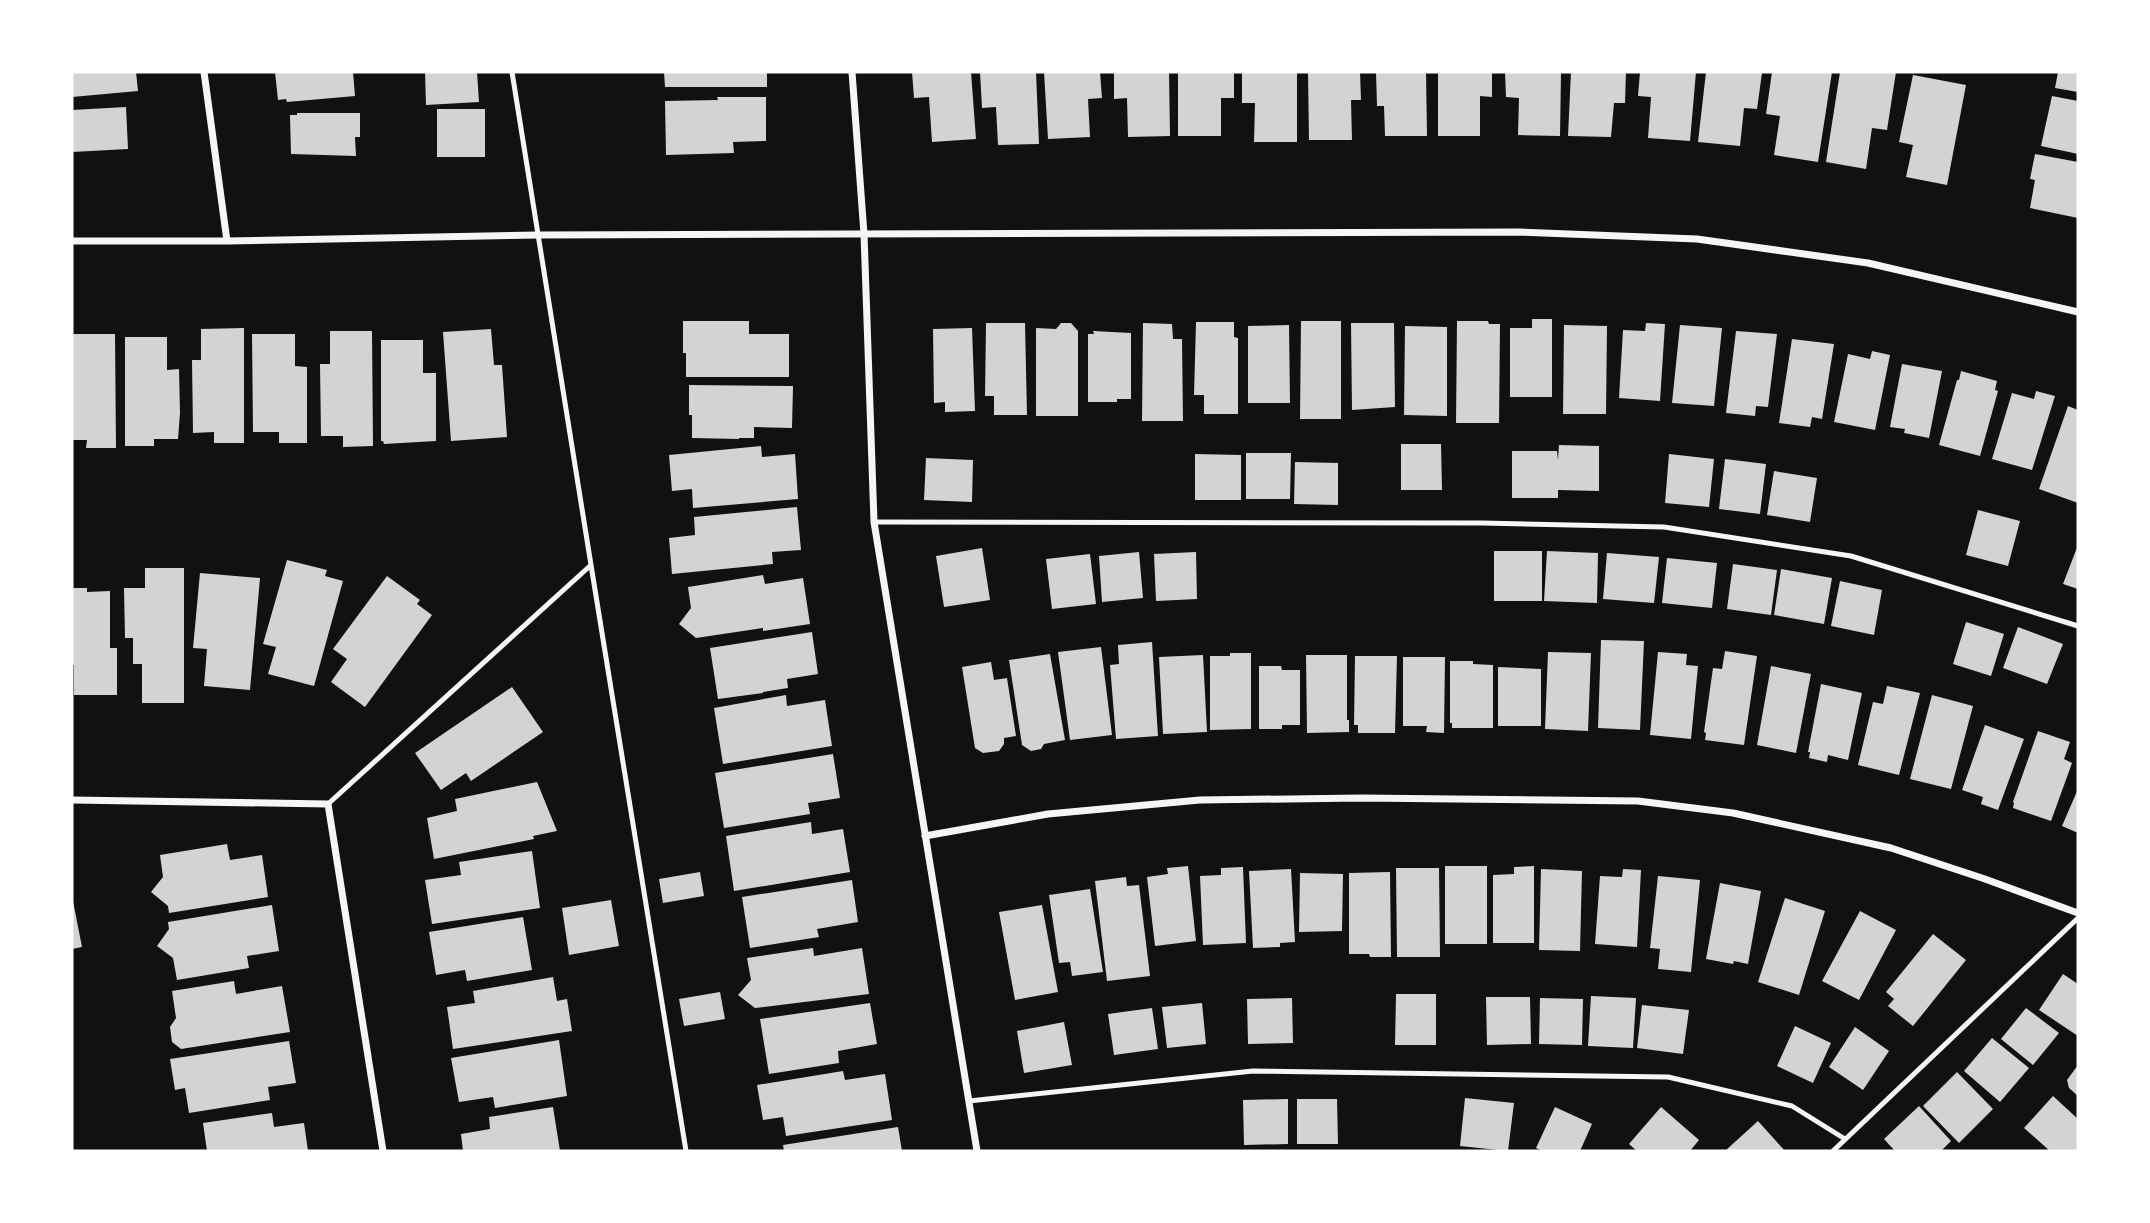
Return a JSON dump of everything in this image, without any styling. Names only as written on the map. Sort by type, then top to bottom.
[{"type":"street","points":[[204,72],[227,241]]},
{"type":"street","points":[[852,72],[864,234],[874,522],[978,1151]]},
{"type":"street","points":[[72,241],[539,235],[1520,232],[1697,239],[1868,263],[2078,312]]},
{"type":"street","points":[[925,836],[1048,814],[1200,800],[1374,798],[1638,801],[1733,813],[1891,848],[1985,879],[2078,916]]},
{"type":"street","points":[[72,800],[328,804],[383,1151]]},
{"type":"lane","points":[[512,72],[686,1151]]},
{"type":"lane","points":[[874,522],[1468,523],[1664,527],[1851,556],[2078,626]]},
{"type":"lane","points":[[328,804],[591,565]]},
{"type":"lane","points":[[1833,1151],[2078,916]]},
{"type":"lane","points":[[969,1101],[1253,1071],[1668,1077],[1792,1106],[1845,1139]]},
{"type":"building","points":[[72,72],[136,72],[138,91],[72,97]]},
{"type":"building","points":[[275,72],[353,72],[355,96],[287,102],[286,99],[278,100]]},
{"type":"building","points":[[425,72],[477,72],[479,102],[426,105]]},
{"type":"building","points":[[664,72],[767,72],[767,87],[665,87]]},
{"type":"building","points":[[912,72],[971,72],[976,139],[932,142],[929,97],[914,98]]},
{"type":"building","points":[[980,72],[1036,72],[1039,144],[998,145],[996,107],[982,108]]},
{"type":"building","points":[[1044,72],[1100,72],[1102,98],[1088,99],[1090,137],[1048,139]]},
{"type":"building","points":[[1114,72],[1169,72],[1170,136],[1128,137],[1127,98],[1114,99]]},
{"type":"building","points":[[1178,72],[1234,72],[1234,98],[1221,98],[1221,136],[1178,136]]},
{"type":"building","points":[[1242,72],[1297,72],[1297,142],[1254,142],[1255,103],[1242,103]]},
{"type":"building","points":[[1308,72],[1360,72],[1361,100],[1351,100],[1352,140],[1309,140]]},
{"type":"building","points":[[1376,72],[1426,72],[1427,136],[1385,136],[1384,106],[1377,106]]},
{"type":"building","points":[[1438,72],[1492,72],[1492,97],[1480,96],[1480,136],[1438,136]]},
{"type":"building","points":[[1505,72],[1561,72],[1560,136],[1518,135],[1519,98],[1506,97]]},
{"type":"building","points":[[1571,72],[1626,72],[1625,103],[1614,103],[1611,137],[1568,136]]},
{"type":"building","points":[[1640,72],[1696,72],[1690,141],[1648,138],[1651,97],[1638,96]]},
{"type":"building","points":[[1706,72],[1762,73],[1757,109],[1744,108],[1740,146],[1698,142]]},
{"type":"building","points":[[1772,72],[1832,72],[1818,162],[1774,155],[1780,116],[1766,114]]},
{"type":"building","points":[[1840,72],[1896,72],[1887,130],[1872,128],[1866,169],[1826,162]]},
{"type":"building","points":[[2058,72],[2078,72],[2078,92],[2055,88]]},
{"type":"building","points":[[1913,75],[1966,85],[1947,185],[1906,177],[1913,145],[1899,142]]},
{"type":"building","points":[[2052,96],[2078,101],[2078,154],[2041,146]]},
{"type":"building","points":[[717,97],[766,97],[766,141],[733,142],[734,153],[666,155],[665,101],[718,100]]},
{"type":"building","points":[[126,107],[128,149],[72,152],[72,110]]},
{"type":"building","points":[[437,109],[485,109],[485,157],[437,157]]},
{"type":"building","points":[[360,113],[360,137],[355,137],[356,156],[291,154],[290,115]]},
{"type":"building","points":[[2035,154],[2078,162],[2078,218],[2030,208],[2035,180],[2030,179]]},
{"type":"building","points":[[1532,319],[1552,319],[1552,397],[1510,397],[1510,328],[1532,328]]},
{"type":"building","points":[[683,321],[749,321],[749,334],[789,334],[789,377],[686,377]]},
{"type":"building","points":[[1301,321],[1341,321],[1341,419],[1300,419]]},
{"type":"building","points":[[1457,321],[1488,321],[1489,324],[1500,324],[1499,423],[1456,423]]},
{"type":"building","points":[[1196,322],[1234,322],[1234,337],[1238,338],[1238,414],[1204,414],[1204,395],[1194,395]]},
{"type":"building","points":[[986,323],[1025,323],[1027,415],[994,415],[994,396],[985,396]]},
{"type":"building","points":[[1061,323],[1071,323],[1078,331],[1078,416],[1036,416],[1036,328],[1056,329]]},
{"type":"building","points":[[1143,323],[1172,324],[1173,339],[1182,339],[1183,421],[1142,421]]},
{"type":"building","points":[[1351,323],[1394,323],[1395,407],[1352,410]]},
{"type":"building","points":[[1646,323],[1665,324],[1660,401],[1619,398],[1623,330],[1645,331]]},
{"type":"building","points":[[1289,325],[1290,403],[1248,403],[1248,326]]},
{"type":"building","points":[[1564,325],[1607,326],[1606,414],[1563,414]]},
{"type":"building","points":[[1680,325],[1722,328],[1714,406],[1672,403]]},
{"type":"building","points":[[1405,326],[1447,327],[1447,416],[1404,415]]},
{"type":"building","points":[[244,328],[244,443],[214,443],[214,432],[193,433],[192,360],[201,360],[201,329]]},
{"type":"building","points":[[972,328],[975,411],[945,412],[945,402],[934,403],[933,329]]},
{"type":"building","points":[[491,329],[494,365],[502,365],[507,437],[451,441],[443,332]]},
{"type":"building","points":[[330,331],[372,331],[373,446],[343,447],[343,436],[321,436],[320,364],[330,364]]},
{"type":"building","points":[[1093,331],[1131,333],[1131,399],[1088,402],[1088,334],[1094,334]]},
{"type":"building","points":[[1736,331],[1777,334],[1768,407],[1756,406],[1755,416],[1726,413]]},
{"type":"building","points":[[73,334],[115,334],[116,448],[86,448],[87,440],[72,440]]},
{"type":"building","points":[[252,334],[295,334],[295,366],[307,367],[307,443],[279,443],[279,432],[253,432]]},
{"type":"building","points":[[125,337],[167,337],[167,370],[179,369],[178,439],[154,439],[154,446],[125,446]]},
{"type":"building","points":[[1792,339],[1834,344],[1822,419],[1812,417],[1810,427],[1779,423]]},
{"type":"building","points":[[381,340],[423,340],[423,373],[436,373],[436,441],[384,444],[381,441]]},
{"type":"building","points":[[1872,351],[1890,355],[1875,430],[1834,422],[1848,354],[1870,359]]},
{"type":"building","points":[[1902,364],[1942,371],[1929,438],[1904,433],[1905,429],[1890,427]]},
{"type":"building","points":[[1961,371],[1997,381],[1995,390],[1998,391],[1980,456],[1939,445]]},
{"type":"building","points":[[689,385],[793,386],[792,428],[754,427],[754,438],[692,438]]},
{"type":"building","points":[[2036,391],[2055,396],[2032,470],[1992,459],[2012,393],[2034,399]]},
{"type":"building","points":[[2068,406],[2078,410],[2078,503],[2039,489]]},
{"type":"building","points":[[1401,444],[1441,444],[1442,490],[1401,490]]},
{"type":"building","points":[[1559,445],[1599,446],[1599,491],[1558,490],[1558,498],[1512,498],[1512,451],[1557,451],[1558,460]]},
{"type":"building","points":[[761,446],[762,457],[795,454],[798,499],[693,508],[692,489],[672,491],[669,455]]},
{"type":"building","points":[[1246,453],[1291,453],[1290,499],[1246,499]]},
{"type":"building","points":[[1195,454],[1241,455],[1241,500],[1195,500]]},
{"type":"building","points":[[1669,454],[1714,459],[1709,507],[1665,503]]},
{"type":"building","points":[[926,458],[973,460],[972,502],[924,500]]},
{"type":"building","points":[[1725,459],[1766,464],[1760,514],[1719,509]]},
{"type":"building","points":[[1295,462],[1338,463],[1338,505],[1294,504]]},
{"type":"building","points":[[1774,471],[1817,478],[1810,522],[1767,515]]},
{"type":"building","points":[[797,507],[801,550],[772,552],[773,564],[672,574],[669,538],[695,535],[694,517]]},
{"type":"building","points":[[1978,510],[2020,521],[2008,566],[1966,555]]},
{"type":"building","points":[[2078,545],[2078,589],[2063,584]]},
{"type":"building","points":[[982,548],[990,600],[944,607],[936,556]]},
{"type":"building","points":[[1494,551],[1542,551],[1542,601],[1494,601]]},
{"type":"building","points":[[1547,551],[1598,553],[1597,603],[1544,601]]},
{"type":"building","points":[[1139,552],[1143,598],[1102,602],[1099,556]]},
{"type":"building","points":[[1196,552],[1197,599],[1156,601],[1154,554]]},
{"type":"building","points":[[1607,553],[1659,557],[1654,603],[1603,599]]},
{"type":"building","points":[[1090,554],[1096,604],[1052,609],[1046,559]]},
{"type":"building","points":[[1667,558],[1717,563],[1712,608],[1662,603]]},
{"type":"building","points":[[287,560],[327,570],[325,576],[343,581],[314,686],[268,674],[276,647],[263,644]]},
{"type":"building","points":[[1733,564],[1777,570],[1771,615],[1727,609]]},
{"type":"building","points":[[145,568],[184,568],[184,703],[142,703],[142,664],[133,664],[133,638],[125,638],[124,588],[145,588]]},
{"type":"building","points":[[1781,569],[1832,578],[1824,624],[1774,615]]},
{"type":"building","points":[[200,573],[260,578],[250,690],[204,686],[207,649],[193,648]]},
{"type":"building","points":[[763,575],[765,584],[803,578],[810,624],[696,638],[679,624],[691,608],[688,587]]},
{"type":"building","points":[[387,576],[420,600],[417,604],[432,615],[365,707],[331,682],[347,659],[333,649]]},
{"type":"building","points":[[1840,581],[1882,590],[1874,635],[1831,626]]},
{"type":"building","points":[[72,588],[87,588],[87,592],[110,591],[110,648],[117,648],[117,695],[74,695]]},
{"type":"building","points":[[1966,622],[2004,634],[1991,676],[1953,664]]},
{"type":"building","points":[[2018,627],[2063,644],[2047,684],[2003,668]]},
{"type":"building","points":[[812,632],[818,674],[787,679],[788,688],[718,699],[710,648]]},
{"type":"building","points":[[1601,640],[1644,641],[1640,730],[1598,728]]},
{"type":"building","points":[[1152,642],[1158,736],[1116,739],[1110,665],[1119,664],[1118,645]]},
{"type":"building","points":[[1101,647],[1112,735],[1070,740],[1058,652]]},
{"type":"building","points":[[1725,651],[1757,656],[1744,745],[1705,740],[1713,668],[1722,669]]},
{"type":"building","points":[[1548,652],[1591,653],[1588,731],[1545,729]]},
{"type":"building","points":[[1658,652],[1687,654],[1686,665],[1698,666],[1691,739],[1650,735]]},
{"type":"building","points":[[1230,653],[1251,653],[1251,729],[1210,730],[1210,656],[1230,656]]},
{"type":"building","points":[[1050,654],[1065,740],[1044,744],[1041,749],[1031,751],[1022,745],[1009,660]]},
{"type":"building","points":[[1203,655],[1207,732],[1163,734],[1159,657]]},
{"type":"building","points":[[1306,655],[1347,655],[1349,732],[1307,733]]},
{"type":"building","points":[[1355,656],[1397,656],[1395,733],[1358,733],[1358,725],[1354,725]]},
{"type":"building","points":[[1403,657],[1445,657],[1444,733],[1426,732],[1427,726],[1403,726]]},
{"type":"building","points":[[1450,661],[1473,661],[1473,664],[1493,665],[1493,728],[1452,728]]},
{"type":"building","points":[[991,662],[994,680],[1007,678],[1016,736],[1004,738],[1004,744],[999,751],[983,753],[975,748],[962,667]]},
{"type":"building","points":[[1259,666],[1281,666],[1282,670],[1300,670],[1300,725],[1282,725],[1282,729],[1259,729]]},
{"type":"building","points":[[1771,666],[1811,674],[1796,753],[1757,745]]},
{"type":"building","points":[[1498,667],[1541,669],[1541,726],[1498,726]]},
{"type":"building","points":[[1821,684],[1862,693],[1848,760],[1828,755],[1827,762],[1809,758]]},
{"type":"building","points":[[1887,686],[1920,693],[1899,775],[1858,765],[1873,702],[1883,704]]},
{"type":"building","points":[[512,687],[543,732],[471,781],[466,773],[441,790],[415,753]]},
{"type":"building","points":[[786,695],[787,706],[825,700],[832,746],[723,764],[714,708]]},
{"type":"building","points":[[1932,695],[1973,706],[1951,789],[1910,779]]},
{"type":"building","points":[[1985,725],[2024,739],[1998,810],[1981,804],[1983,797],[1962,790]]},
{"type":"building","points":[[2038,731],[2070,742],[2064,759],[2072,763],[2051,821],[2013,808]]},
{"type":"building","points":[[833,754],[840,798],[808,803],[810,814],[724,828],[715,773]]},
{"type":"building","points":[[537,782],[557,831],[533,836],[534,839],[434,859],[427,818],[457,811],[455,799]]},
{"type":"building","points":[[2078,789],[2078,833],[2062,826]]},
{"type":"building","points":[[811,822],[812,834],[843,829],[850,872],[734,891],[726,836]]},
{"type":"building","points":[[227,844],[230,860],[262,855],[268,897],[169,913],[168,906],[151,892],[163,877],[160,855]]},
{"type":"building","points":[[532,851],[540,908],[432,924],[425,880],[461,875],[459,862]]},
{"type":"building","points":[[1188,866],[1196,941],[1155,946],[1147,877],[1168,874],[1167,868]]},
{"type":"building","points":[[1445,866],[1487,866],[1487,944],[1445,944]]},
{"type":"building","points":[[1534,866],[1534,943],[1493,943],[1493,875],[1514,874],[1514,867]]},
{"type":"building","points":[[1243,867],[1246,943],[1203,945],[1200,876],[1221,875],[1221,868]]},
{"type":"building","points":[[1396,868],[1439,868],[1440,957],[1397,957]]},
{"type":"building","points":[[1291,869],[1295,942],[1280,943],[1280,947],[1253,948],[1249,871]]},
{"type":"building","points":[[1541,869],[1582,871],[1580,951],[1539,950]]},
{"type":"building","points":[[1623,869],[1641,870],[1637,947],[1595,944],[1600,876],[1622,877]]},
{"type":"building","points":[[700,872],[704,896],[663,903],[659,879]]},
{"type":"building","points":[[1390,872],[1391,957],[1349,954],[1349,873]]},
{"type":"building","points":[[1300,873],[1343,874],[1342,931],[1299,932]]},
{"type":"building","points":[[1658,876],[1700,880],[1691,972],[1658,969],[1660,949],[1650,948]]},
{"type":"building","points":[[1126,877],[1127,886],[1139,885],[1150,976],[1107,981],[1095,881]]},
{"type":"building","points":[[852,880],[858,922],[817,929],[819,937],[750,948],[742,897]]},
{"type":"building","points":[[1720,883],[1761,891],[1748,964],[1706,959]]},
{"type":"building","points":[[1090,889],[1103,972],[1072,976],[1070,962],[1059,963],[1049,895]]},
{"type":"building","points":[[72,896],[82,947],[72,949]]},
{"type":"building","points":[[1785,898],[1825,911],[1799,995],[1758,982]]},
{"type":"building","points":[[611,900],[619,946],[569,955],[562,908]]},
{"type":"building","points":[[272,905],[279,951],[247,956],[249,968],[177,980],[173,958],[157,946],[169,929],[168,922]]},
{"type":"building","points":[[1042,905],[1058,992],[1015,1000],[999,912]]},
{"type":"building","points":[[1860,911],[1896,930],[1859,1000],[1822,981]]},
{"type":"building","points":[[523,917],[532,970],[467,981],[465,970],[436,975],[429,932]]},
{"type":"building","points":[[1933,934],[1966,960],[1913,1026],[1888,1006],[1894,999],[1886,992]]},
{"type":"building","points":[[813,948],[814,956],[862,948],[869,994],[755,1008],[738,995],[751,980],[747,958]]},
{"type":"building","points":[[2063,974],[2078,984],[2078,1036],[2039,1010]]},
{"type":"building","points":[[553,977],[557,1001],[567,999],[572,1031],[453,1049],[447,1007],[475,1003],[473,991]]},
{"type":"building","points":[[234,981],[236,994],[282,986],[290,1032],[181,1049],[172,1042],[170,1027],[176,1018],[172,991]]},
{"type":"building","points":[[720,992],[725,1019],[684,1026],[679,999]]},
{"type":"building","points":[[1396,994],[1436,994],[1436,1045],[1395,1045]]},
{"type":"building","points":[[1591,996],[1636,998],[1633,1048],[1588,1046]]},
{"type":"building","points":[[1486,997],[1530,997],[1531,1044],[1487,1045]]},
{"type":"building","points":[[1292,998],[1293,1043],[1248,1044],[1247,999]]},
{"type":"building","points":[[1540,998],[1583,999],[1582,1045],[1539,1044]]},
{"type":"building","points":[[870,1003],[877,1044],[838,1051],[839,1063],[769,1074],[760,1019]]},
{"type":"building","points":[[1202,1003],[1206,1044],[1167,1048],[1162,1007]]},
{"type":"building","points":[[1642,1005],[1689,1010],[1683,1054],[1637,1048]]},
{"type":"building","points":[[1152,1008],[1158,1049],[1114,1055],[1108,1014]]},
{"type":"building","points":[[2026,1008],[2059,1033],[2033,1065],[2001,1039]]},
{"type":"building","points":[[1064,1022],[1072,1065],[1024,1073],[1017,1031]]},
{"type":"building","points":[[1795,1026],[1831,1043],[1813,1083],[1777,1066]]},
{"type":"building","points":[[1855,1027],[1889,1051],[1863,1090],[1829,1067]]},
{"type":"building","points":[[1992,1038],[2029,1068],[2000,1102],[1964,1071]]},
{"type":"building","points":[[559,1040],[567,1096],[495,1108],[493,1097],[459,1102],[451,1058]]},
{"type":"building","points":[[289,1041],[296,1083],[268,1087],[270,1100],[189,1113],[185,1088],[175,1090],[170,1059]]},
{"type":"building","points":[[2078,1065],[2078,1096],[2069,1088],[2067,1080]]},
{"type":"building","points":[[843,1071],[845,1080],[885,1074],[892,1120],[786,1136],[783,1117],[763,1120],[757,1085]]},
{"type":"building","points":[[1957,1072],[1993,1109],[1959,1143],[1923,1106]]},
{"type":"building","points":[[2053,1096],[2078,1119],[2078,1151],[2050,1151],[2024,1128]]},
{"type":"building","points":[[1465,1098],[1514,1103],[1508,1151],[1460,1146]]},
{"type":"building","points":[[1288,1099],[1288,1144],[1244,1145],[1243,1100]]},
{"type":"building","points":[[1297,1099],[1337,1099],[1338,1144],[1297,1144]]},
{"type":"building","points":[[1919,1106],[1951,1141],[1941,1151],[1895,1151],[1884,1139]]},
{"type":"building","points":[[553,1107],[560,1151],[463,1151],[461,1134],[490,1129],[489,1117]]},
{"type":"building","points":[[1555,1107],[1592,1124],[1580,1151],[1543,1151],[1536,1148]]},
{"type":"building","points":[[1661,1107],[1699,1140],[1690,1151],[1637,1151],[1629,1144]]},
{"type":"building","points":[[272,1113],[274,1127],[304,1123],[308,1151],[207,1151],[203,1123]]},
{"type":"building","points":[[1758,1121],[1785,1151],[1725,1151]]},
{"type":"building","points":[[898,1127],[902,1151],[784,1151],[783,1145]]}]
